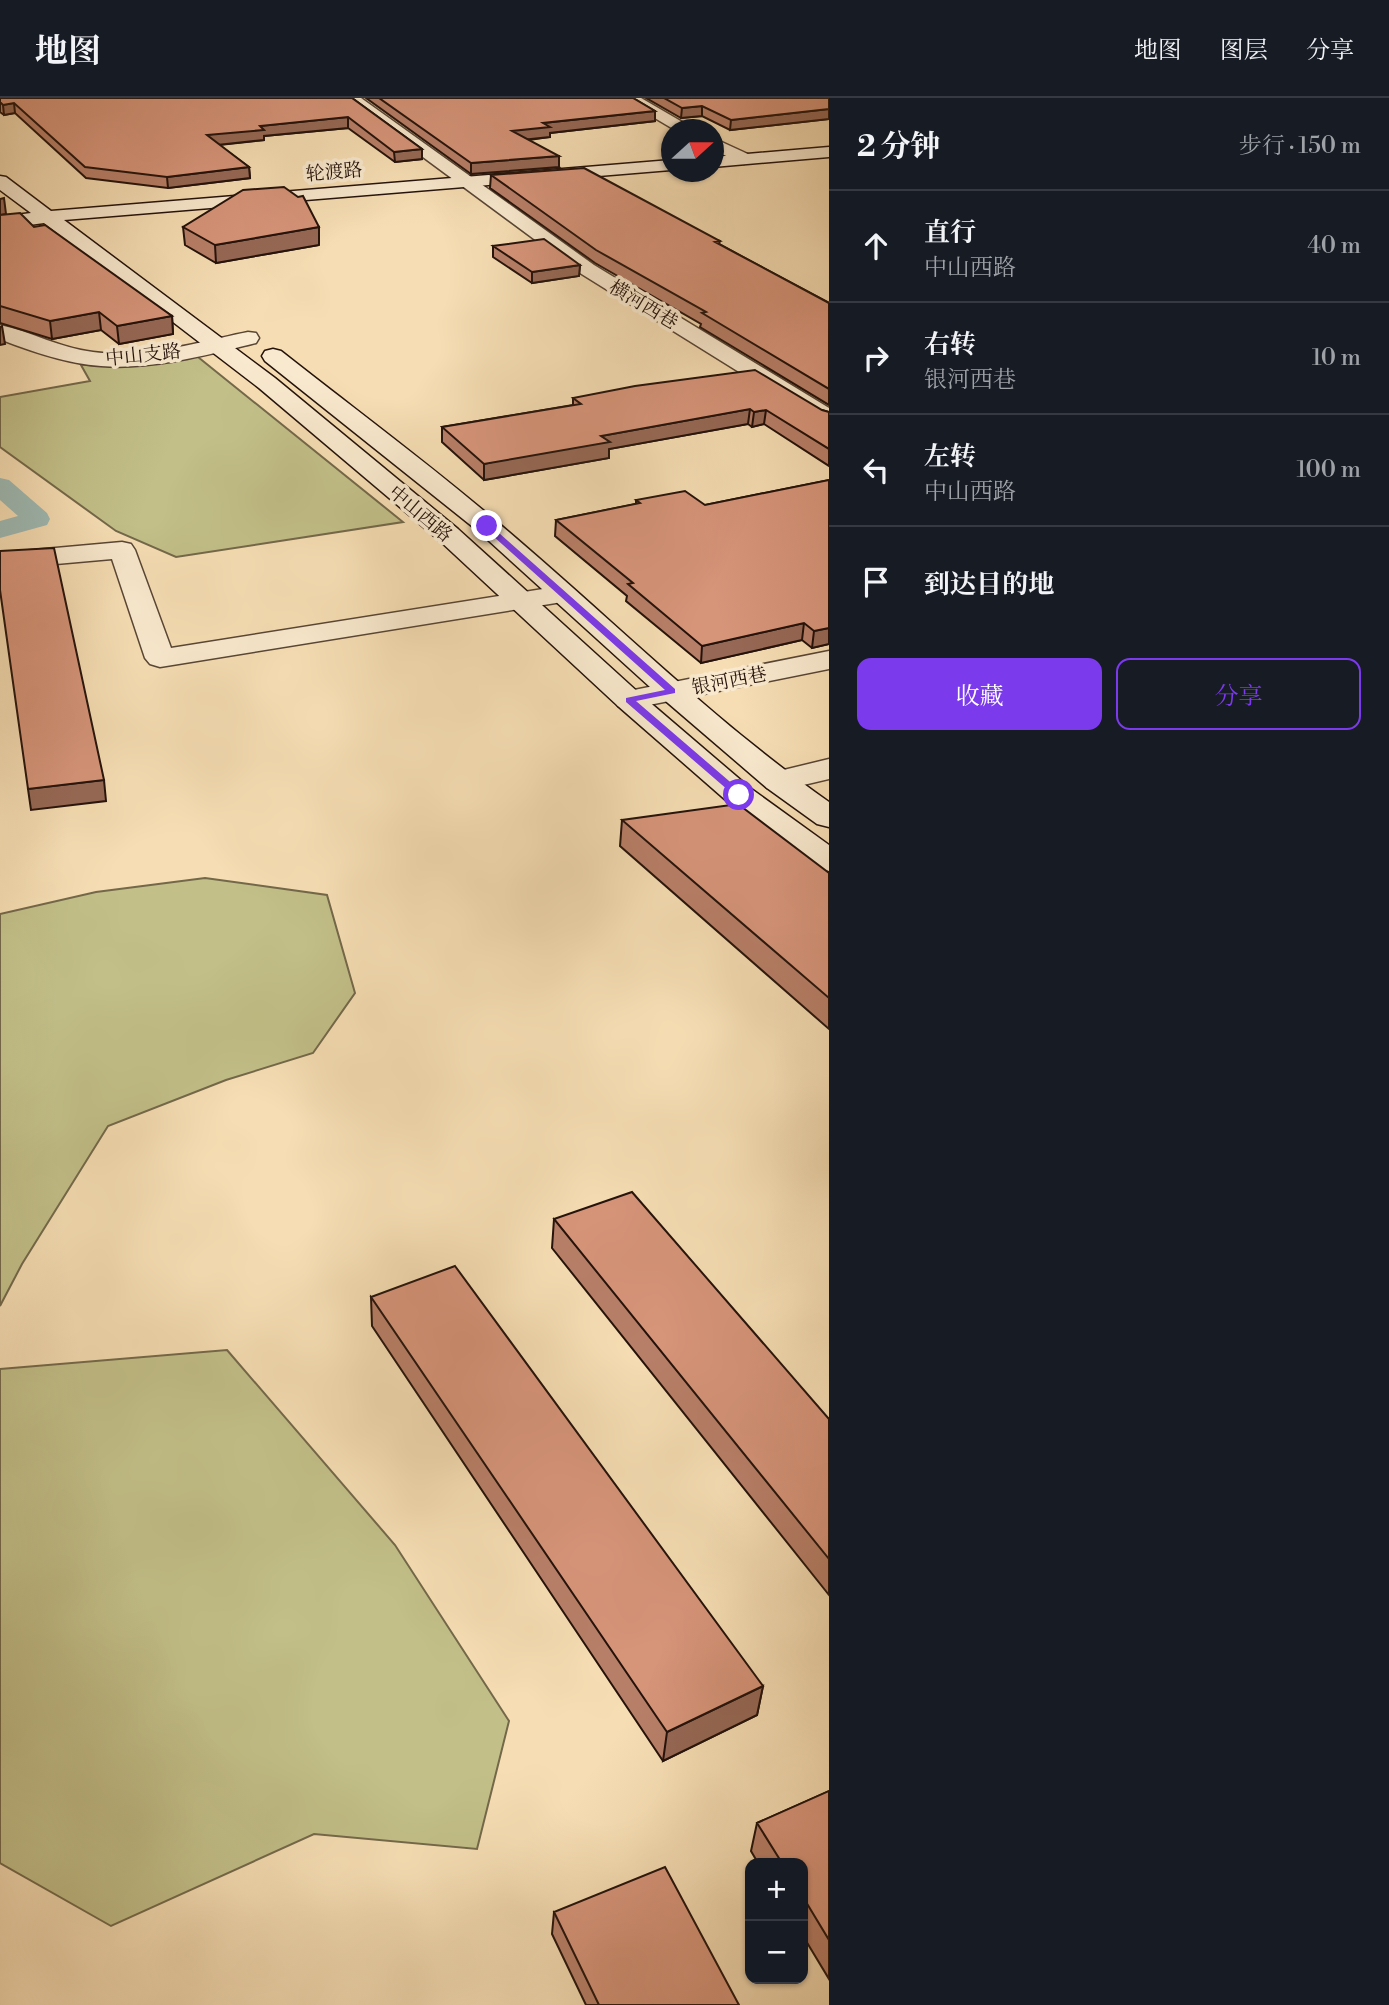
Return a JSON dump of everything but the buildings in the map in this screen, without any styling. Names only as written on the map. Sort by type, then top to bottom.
[{"type":"main road","name":"横河西巷","points":[[351,98],[587,269],[829,418]]},
{"type":"main road","points":[[629,98],[668,119]]},
{"type":"main road","points":[[724,149],[744,159]]},
{"type":"main road","points":[[724,161],[829,152]]},
{"type":"main road","points":[[0,155],[205,307]]},
{"type":"main road","name":"轮渡路","points":[[0,223],[77,213],[661,166]]},
{"type":"main road","name":"中山西路","points":[[0,181],[47,216],[221,333],[629,700],[739,795],[829,861]]},
{"type":"main road","name":"中山支路","points":[[0,331],[20,341],[102,360],[152,355],[221,333]]},
{"type":"main road","name":"中山西路","points":[[221,333],[248,338],[291,369],[487,526],[672,691],[778,781],[829,817]]},
{"type":"main road","points":[[0,562],[122,550],[160,658],[562,594]]},
{"type":"main road","name":"银河西巷","points":[[629,700],[829,660]]},
{"type":"main road","points":[[778,781],[829,769]]},
{"type":"shaded area","points":[[193,353],[403,522],[176,557],[116,531],[0,447],[0,397],[90,381],[81,365]]},
{"type":"shaded area","points":[[205,878],[327,895],[355,993],[313,1053],[226,1080],[108,1126],[22,1264],[0,1306],[0,914],[96,892]]},
{"type":"shaded area","points":[[227,1350],[395,1545],[509,1721],[477,1849],[314,1834],[111,1926],[0,1863],[0,1369]]},
{"type":"waterway","points":[[0,486],[37,519],[0,530]]},
{"type":"route","points":[[487,526],[672,691],[629,700],[739,795]]}]
